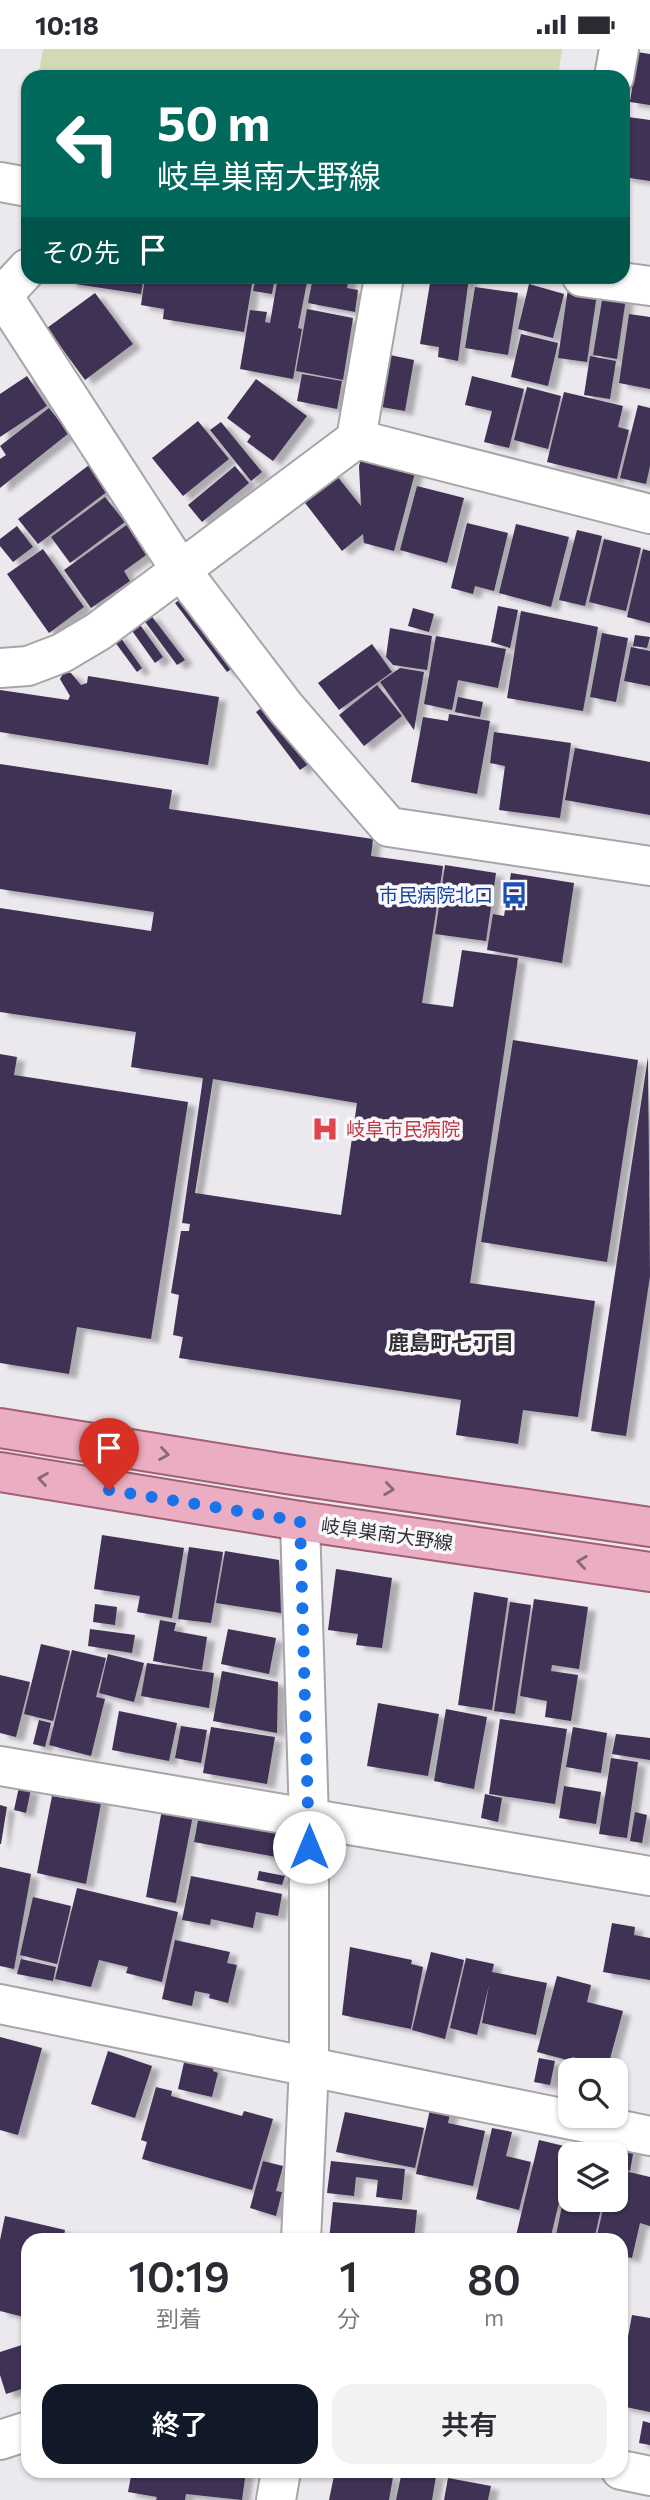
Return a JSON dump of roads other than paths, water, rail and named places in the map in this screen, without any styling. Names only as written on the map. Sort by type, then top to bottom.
[{"type":"main road","points":[[0,1428],[300,1476],[650,1527]]},
{"type":"main road","name":"岐阜巣南大野線","points":[[0,1472],[300,1521],[650,1572]]},
{"type":"street","points":[[615,70],[619,49]]},
{"type":"street","points":[[0,183],[21,186]]},
{"type":"street","points":[[21,276],[2,297],[180,569],[286,708],[389,827],[650,866]]},
{"type":"street","points":[[630,283],[650,286]]},
{"type":"street","points":[[0,668],[28,666],[62,653],[99,631],[356,439],[383,284]]},
{"type":"street","points":[[356,439],[650,514]]},
{"type":"street","points":[[300,1521],[309,1820],[309,2066],[301,2233]]},
{"type":"street","points":[[0,1766],[650,1876]]},
{"type":"street","points":[[0,2004],[650,2136]]},
{"type":"street","points":[[0,2440],[21,2433]]},
{"type":"street","points":[[628,2471],[650,2476]]},
{"type":"street","points":[[276,2500],[280,2478]]},
{"type":"place","name":"市民病院北口","points":[[514,895]]},
{"type":"place","name":"岐阜市民病院","points":[[325,1129]]},
{"type":"district","name":"鹿島町七丁目","points":[[451,1343]]}]
